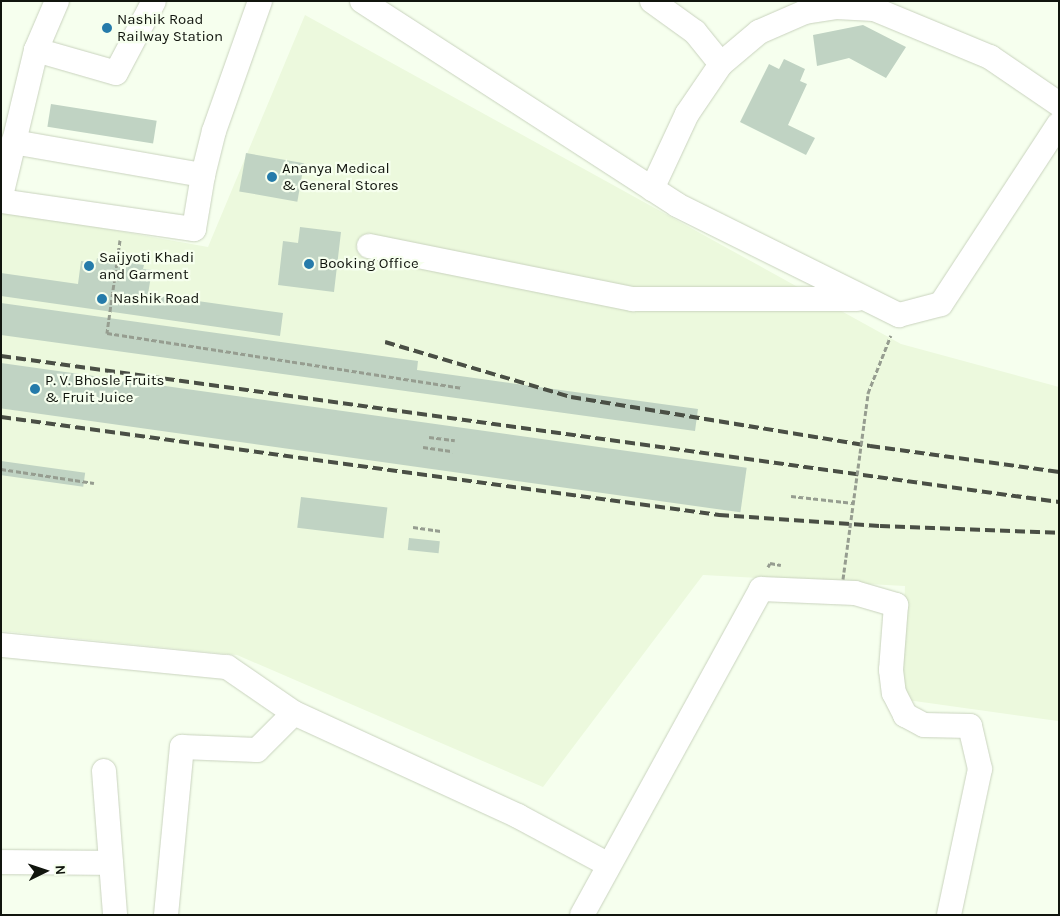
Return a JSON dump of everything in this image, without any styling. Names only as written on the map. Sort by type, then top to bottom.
[{"type":"street","points":[[1,196],[36,50],[57,1]]},
{"type":"street","points":[[36,50],[116,73],[154,1]]},
{"type":"street","points":[[1,201],[194,230],[203,175],[214,131],[260,1]]},
{"type":"street","points":[[362,1],[652,189],[861,299],[899,315],[940,304],[1059,124]]},
{"type":"street","points":[[652,1],[696,32],[721,64]]},
{"type":"street","points":[[652,189],[687,114],[721,64],[759,32],[805,12],[836,8],[874,9],[990,58],[1059,104]]},
{"type":"street","points":[[13,142],[203,175]]},
{"type":"street","points":[[369,246],[633,299],[861,299]]},
{"type":"street","points":[[582,915],[761,589],[855,593],[896,606],[891,670],[894,694],[905,715],[924,725],[970,726],[980,769],[949,915]]},
{"type":"street","points":[[1,645],[227,667],[294,713],[518,816],[609,865]]},
{"type":"street","points":[[166,915],[182,747],[257,750],[294,713]]},
{"type":"street","points":[[104,771],[115,915]]},
{"type":"street","points":[[1,862],[111,863]]},
{"type":"path","points":[[123,220],[107,333],[463,388]]},
{"type":"path","points":[[843,579],[868,393],[899,315]]},
{"type":"path","points":[[429,437],[455,440]]},
{"type":"path","points":[[423,447],[453,451]]},
{"type":"path","points":[[1,469],[94,483]]},
{"type":"path","points":[[791,496],[854,503]]},
{"type":"path","points":[[413,527],[441,531]]},
{"type":"shaded area","points":[[305,15],[901,344],[1059,387],[1058,721],[900,699],[905,586],[703,575],[543,787],[237,655],[1,631],[1,210],[208,247]]},
{"type":"building","points":[[863,25],[906,47],[886,78],[849,58],[817,66],[813,35]]},
{"type":"building","points":[[784,59],[805,69],[800,81],[807,84],[788,125],[815,138],[806,155],[740,122],[769,64],[779,69]]},
{"type":"building","points":[[51,104],[157,121],[153,143],[47,127]]},
{"type":"building","name":"Ananya Medical & General Stores","points":[[246,153],[304,163],[297,202],[239,191]]},
{"type":"building","name":"Booking Office","points":[[300,227],[341,232],[334,292],[278,285],[283,241],[298,243]]},
{"type":"building","points":[[97,258],[144,265],[143,269],[152,270],[148,294],[283,313],[280,336],[1,296],[1,273],[78,284],[81,261],[96,263]]},
{"type":"building","points":[[1,303],[418,361],[417,370],[698,409],[695,431],[1,335]]},
{"type":"building","points":[[1,363],[747,468],[740,512],[1,408]]},
{"type":"building","points":[[1,461],[85,473],[83,487],[1,475]]},
{"type":"building","points":[[301,497],[387,508],[384,538],[297,528]]},
{"type":"building","points":[[409,538],[440,541],[439,553],[408,550]]},
{"type":"railway","points":[[385,342],[571,397],[870,446],[1059,472]]},
{"type":"railway","points":[[1,356],[1059,502]]},
{"type":"railway","points":[[1,417],[719,515],[880,526],[1059,533]]},
{"type":"place","name":"Nashik Road Railway Station","points":[[107,28]]},
{"type":"place","name":"Ananya Medical & General Stores","points":[[272,177]]},
{"type":"place","name":"Booking Office","points":[[309,264]]},
{"type":"place","name":"Saijyoti Khadi and Garment","points":[[89,266]]},
{"type":"place","name":"Nashik Road","points":[[102,299]]},
{"type":"place","name":"P. V. Bhosle Fruits & Fruit Juice","points":[[35,389]]}]
